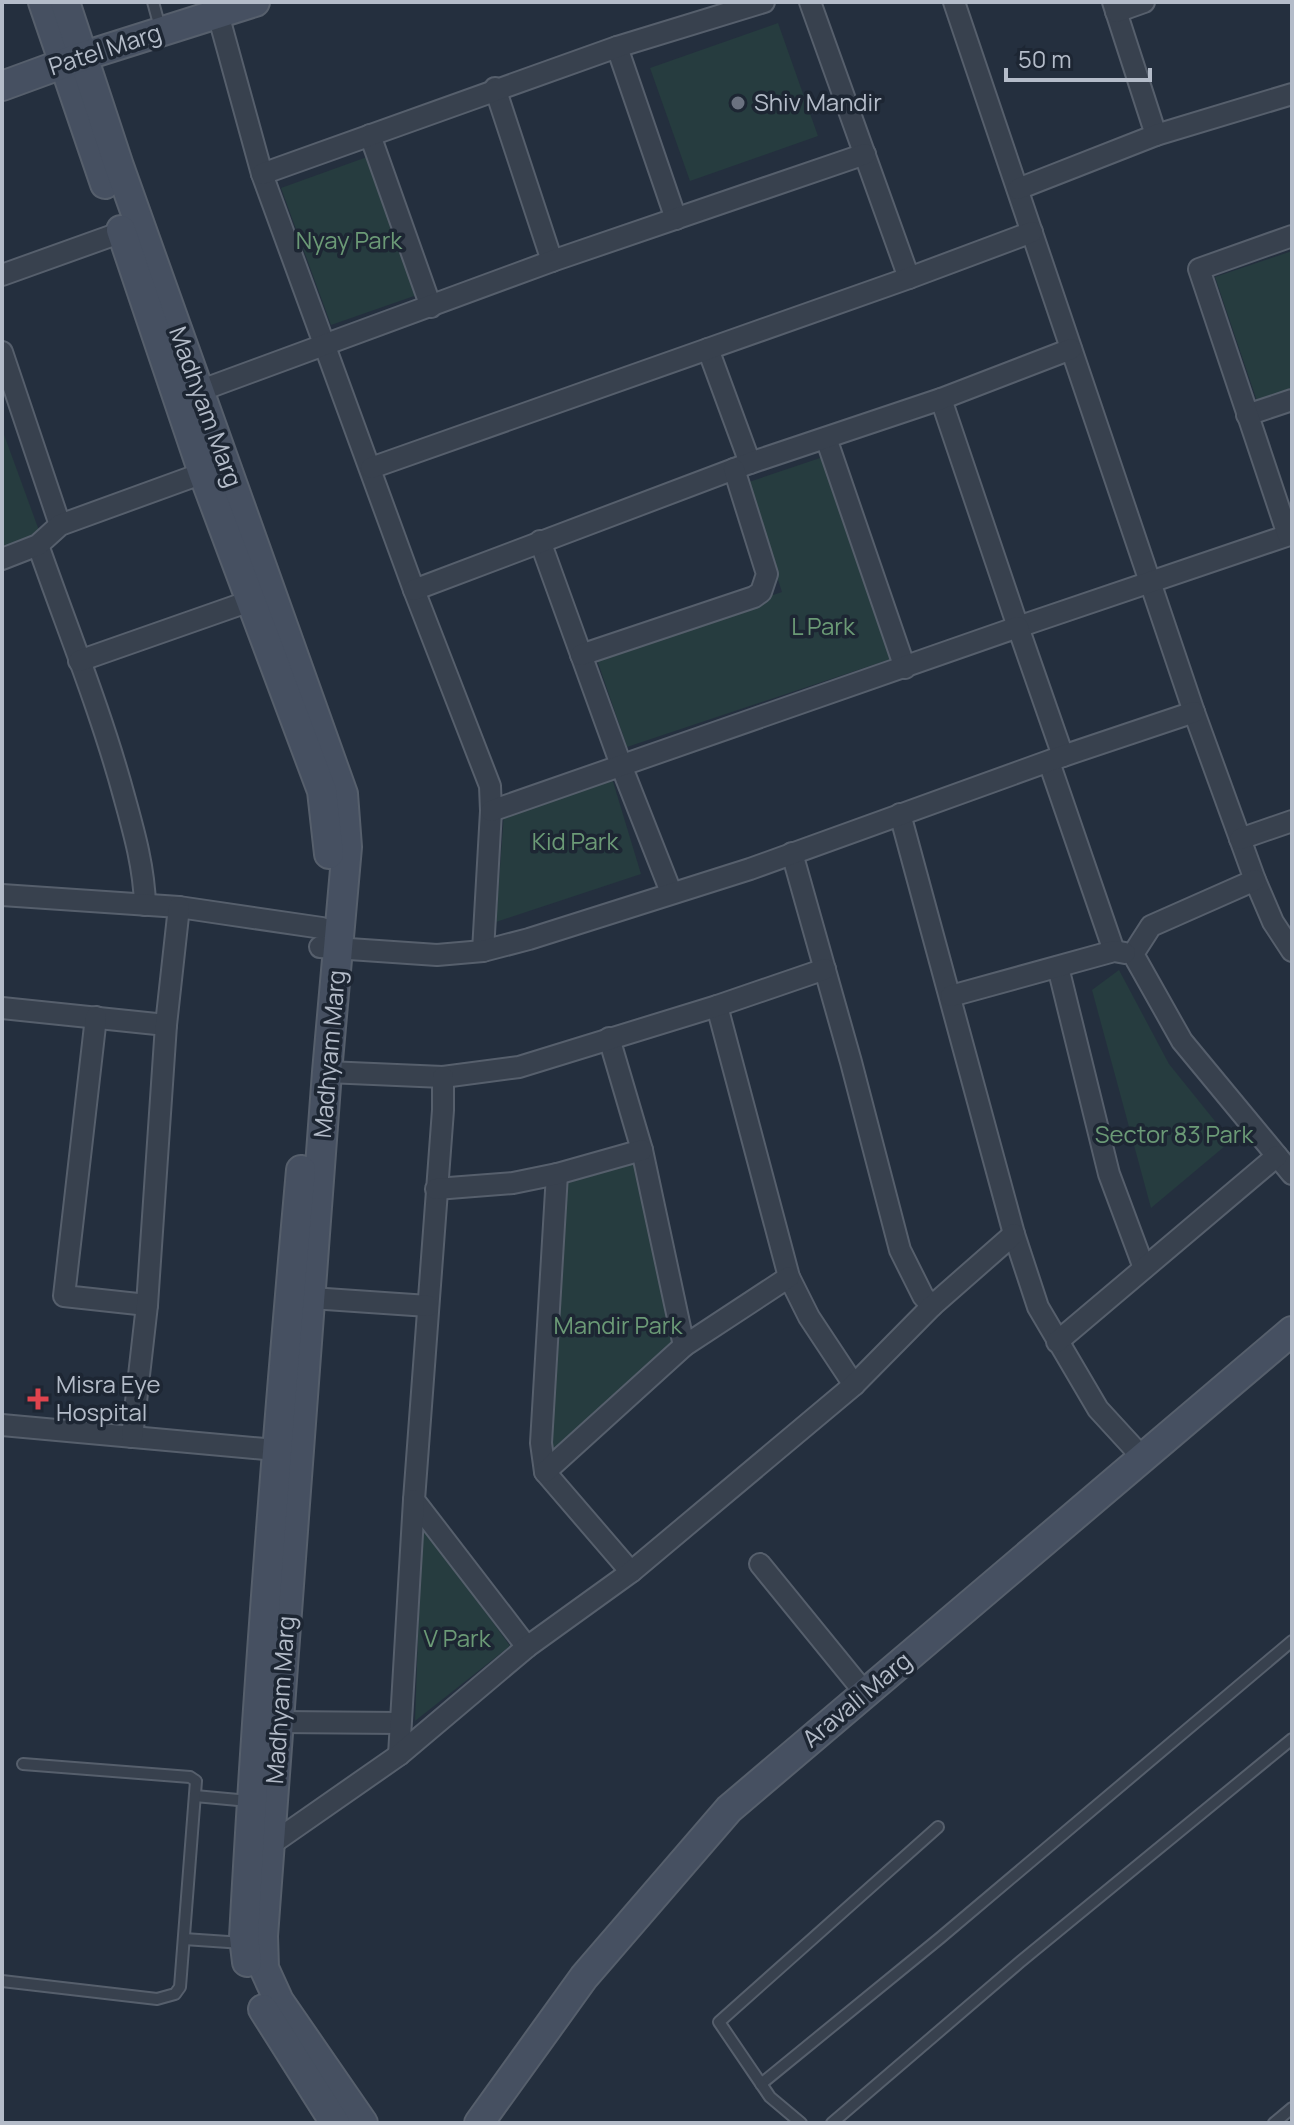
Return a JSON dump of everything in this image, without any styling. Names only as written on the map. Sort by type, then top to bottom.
[{"type":"street","name":"Madhyam Marg","points":[[43,2],[73,60],[119,166],[343,794],[347,847],[327,941],[276,1450],[251,1801],[245,1943],[247,1969],[260,2004],[335,2123]]},
{"type":"street","name":"Madhyam Marg","points":[[65,2],[73,60],[122,232],[203,473],[322,791],[329,847],[327,1072],[263,1936],[264,1968],[279,2001],[363,2123]]},
{"type":"street","name":"Patel Marg","points":[[2,86],[255,2]]},
{"type":"street","points":[[262,174],[495,88],[731,8],[764,2]]},
{"type":"street","points":[[810,2],[909,278]]},
{"type":"street","points":[[954,2],[1194,712],[1255,880],[1273,922],[1292,951]]},
{"type":"street","points":[[1144,2],[1114,7],[1156,135]]},
{"type":"street","points":[[218,14],[262,174],[414,590],[490,786],[483,951]]},
{"type":"street","points":[[617,47],[676,219]]},
{"type":"street","points":[[495,88],[552,261]]},
{"type":"street","points":[[1018,189],[1156,135],[1292,94]]},
{"type":"street","points":[[370,135],[431,307]]},
{"type":"street","points":[[199,391],[552,261],[865,154]]},
{"type":"street","points":[[2,275],[122,232]]},
{"type":"street","points":[[371,468],[1032,232]]},
{"type":"street","points":[[491,811],[1290,534],[1199,269],[1292,236]]},
{"type":"street","points":[[581,655],[754,597],[761,592],[767,574],[742,466],[708,349]]},
{"type":"street","points":[[414,590],[742,466],[941,399],[1071,349]]},
{"type":"street","points":[[2,352],[60,525]]},
{"type":"street","points":[[941,399],[1018,627],[1056,759],[1124,953],[1182,1041],[1292,1174]]},
{"type":"street","points":[[1247,415],[1292,400]]},
{"type":"street","points":[[826,438],[905,668]]},
{"type":"street","points":[[2,559],[38,545],[60,525],[203,473]]},
{"type":"street","points":[[540,541],[621,765],[671,892]]},
{"type":"street","points":[[38,545],[110,743],[135,835],[144,879],[145,905]]},
{"type":"street","points":[[79,661],[250,601]]},
{"type":"street","points":[[2,895],[179,907],[327,941],[437,955],[483,951],[529,939],[792,853],[1194,712]]},
{"type":"street","points":[[900,814],[1014,1234],[1038,1307],[1098,1409],[1142,1457]]},
{"type":"street","points":[[1240,839],[1292,821]]},
{"type":"street","points":[[792,853],[900,1250],[923,1296],[932,1306]]},
{"type":"street","points":[[951,996],[1124,953],[1151,926],[1255,880]]},
{"type":"street","points":[[132,1437],[147,1305],[166,1025],[179,907]]},
{"type":"street","points":[[1058,967],[1109,1174],[1144,1268]]},
{"type":"street","points":[[327,1072],[443,1077],[519,1067],[825,969]]},
{"type":"street","points":[[717,1006],[789,1277],[809,1317],[854,1385]]},
{"type":"street","points":[[2,1008],[166,1025]]},
{"type":"street","points":[[96,1017],[64,1296],[147,1305]]},
{"type":"street","points":[[609,1038],[642,1150],[684,1346]]},
{"type":"street","points":[[399,1755],[443,1077]]},
{"type":"street","points":[[436,1189],[513,1183],[642,1150]]},
{"type":"street","points":[[1057,1342],[1277,1156]]},
{"type":"street","points":[[557,1174],[541,1443],[545,1472],[631,1572]]},
{"type":"street","points":[[270,1845],[399,1755],[527,1647],[631,1572],[854,1385],[932,1306],[1014,1234]]},
{"type":"street","points":[[545,1472],[684,1346],[789,1277]]},
{"type":"street","points":[[311,1298],[428,1306]]},
{"type":"street","name":"Aravali Marg","points":[[479,2123],[584,1977],[729,1809],[1292,1331]]},
{"type":"street","points":[[2,1425],[276,1450]]},
{"type":"street","points":[[414,1500],[527,1647]]},
{"type":"street","points":[[760,1564],[865,1693]]},
{"type":"street","points":[[279,1722],[400,1723]]},
{"type":"lane","points":[[153,2],[162,32]]},
{"type":"lane","points":[[761,2084],[964,1918],[1292,1641]]},
{"type":"lane","points":[[832,2123],[1020,1962],[1292,1739]]},
{"type":"lane","points":[[2,1981],[146,1998],[167,1997],[175,1994],[180,1987],[196,1781],[190,1777],[23,1764]]},
{"type":"lane","points":[[195,1796],[251,1801]]},
{"type":"lane","points":[[801,2123],[770,2097],[719,2022],[938,1827]]},
{"type":"lane","points":[[184,1939],[245,1943]]},
{"type":"lane","points":[[1274,2123],[1292,2108]]},
{"type":"green space","name":"Shiv Mandir","points":[[778,23],[818,136],[690,181],[650,68]]},
{"type":"green space","name":"Nyay Park","points":[[367,157],[417,295],[331,325],[281,188]]},
{"type":"green space","points":[[1292,251],[1292,390],[1257,401],[1215,277]]},
{"type":"green space","points":[[2,429],[41,536],[2,552]]},
{"type":"green space","name":"L Park","points":[[823,457],[891,659],[627,747],[595,654],[782,592],[746,483]]},
{"type":"green space","name":"Kid Park","points":[[611,775],[641,874],[496,922],[504,813]]},
{"type":"green space","name":"Sector 83 Park","points":[[1119,970],[1169,1064],[1231,1141],[1151,1208],[1092,990]]},
{"type":"green space","name":"Mandir Park","points":[[642,1150],[684,1346],[545,1472],[557,1174]]},
{"type":"green space","name":"V Park","points":[[422,1524],[510,1646],[415,1721]]},
{"type":"place","name":"Shiv Mandir","points":[[738,103]]},
{"type":"place","name":"Misra Eye Hospital","points":[[38,1399]]}]
